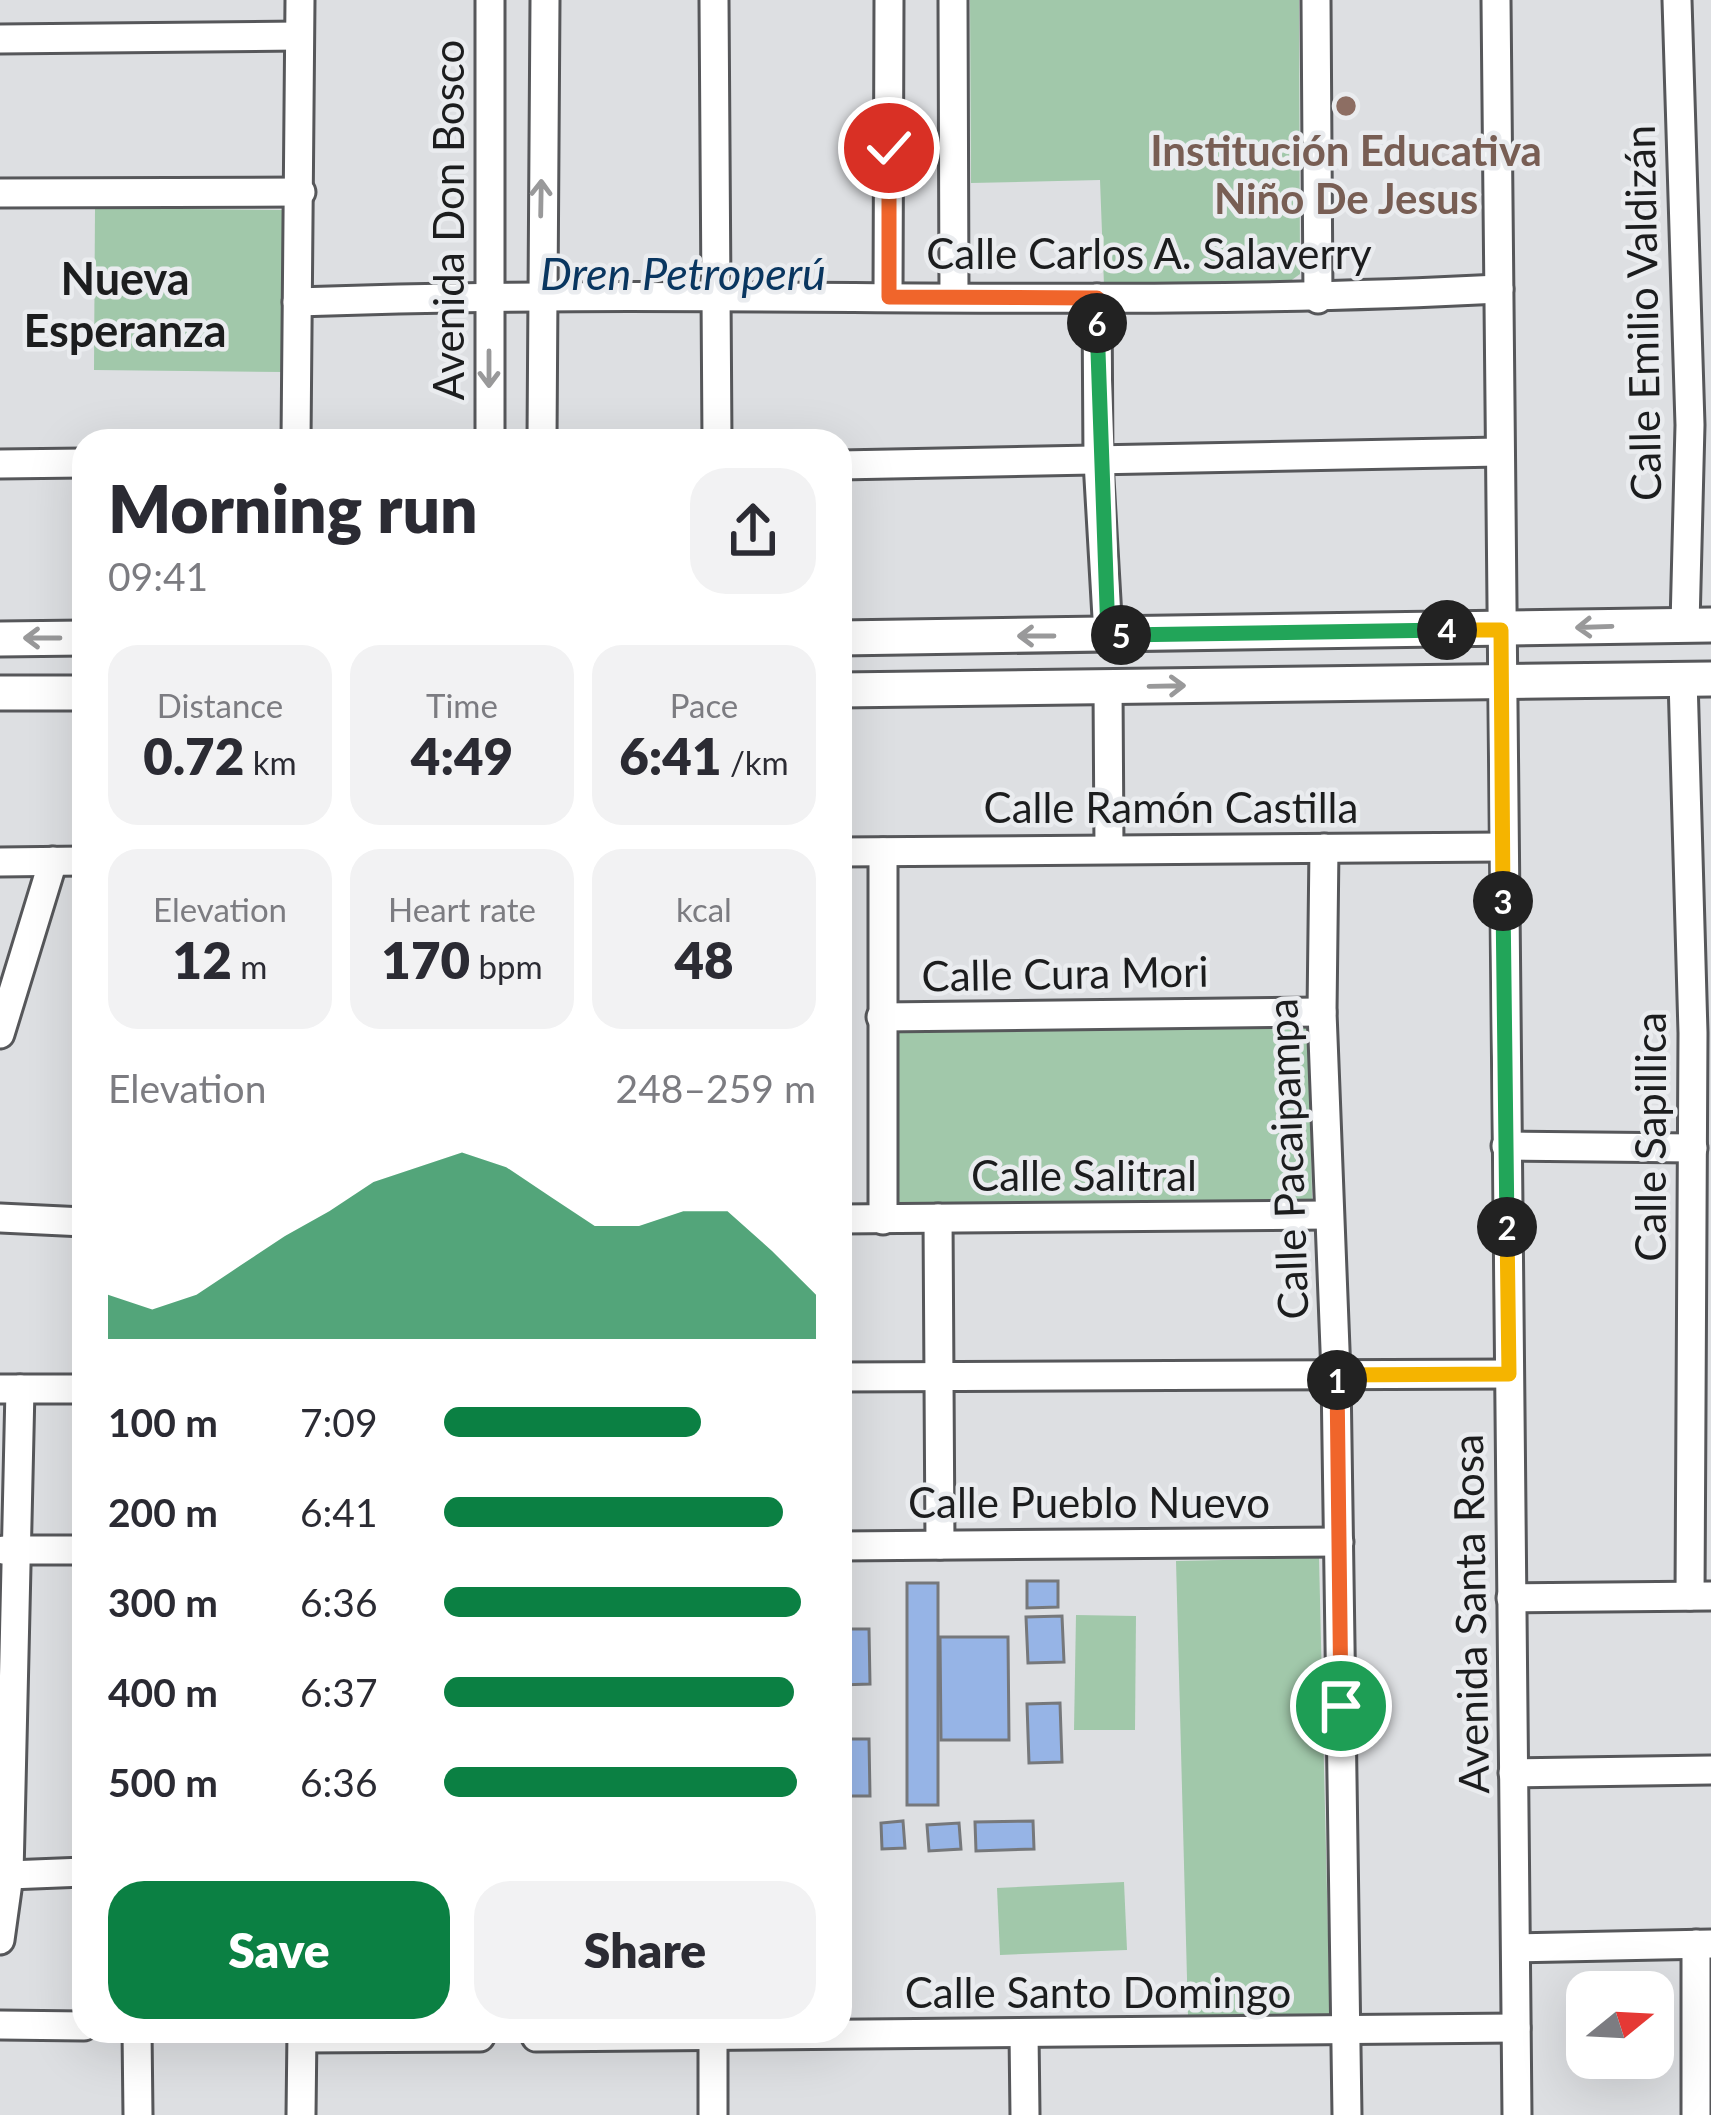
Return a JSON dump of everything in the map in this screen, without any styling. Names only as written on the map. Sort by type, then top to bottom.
[{"type":"main road","points":[[852,638],[1698,625]]},
{"type":"main road","points":[[0,638],[72,638]]},
{"type":"main road","points":[[852,690],[1697,679]]},
{"type":"main road","points":[[0,693],[72,693]]},
{"type":"street","points":[[296,429],[300,0]]},
{"type":"street","name":"Avenida Don Bosco","points":[[490,0],[490,429]]},
{"type":"street","points":[[542,429],[539,296],[545,0]]},
{"type":"street","points":[[714,0],[717,429]]},
{"type":"street","points":[[889,297],[890,0]]},
{"type":"street","points":[[953,0],[954,295]]},
{"type":"street","points":[[1316,0],[1318,298]]},
{"type":"street","points":[[1496,0],[1520,0]]},
{"type":"street","name":"Avenida Santa Rosa","points":[[1496,0],[1517,2115]]},
{"type":"street","name":"Calle Emilio Valdizán","points":[[1677,0],[1697,210],[1698,625]]},
{"type":"street","points":[[0,39],[299,36]]},
{"type":"street","points":[[0,194],[301,192]]},
{"type":"street","name":"Calle Carlos A. Salaverry","points":[[297,302],[488,295],[1318,298],[1498,289]]},
{"type":"street","points":[[1097,298],[1098,461],[1108,635]]},
{"type":"street","points":[[852,466],[1499,452]]},
{"type":"street","points":[[0,464],[72,464]]},
{"type":"street","name":"Calle Sapillica","points":[[1697,679],[1702,1032],[1693,1148],[1700,1596]]},
{"type":"street","points":[[1108,687],[1109,849]]},
{"type":"street","name":"Calle Ramón Castilla","points":[[852,853],[1503,847]]},
{"type":"street","name":"Calle Pacaipampa","points":[[1324,848],[1322,1012],[1336,1375],[1347,2115]]},
{"type":"street","points":[[883,852],[883,1220]]},
{"type":"street","points":[[0,1034],[53,861]]},
{"type":"street","points":[[0,862],[72,861]]},
{"type":"street","name":"Calle Cura Mori","points":[[881,1017],[1322,1012]]},
{"type":"street","points":[[1506,1147],[1693,1148]]},
{"type":"street","name":"Calle Salitral","points":[[852,1219],[1328,1215]]},
{"type":"street","points":[[0,1218],[72,1221]]},
{"type":"street","points":[[938,1218],[940,1545]]},
{"type":"street","points":[[852,1377],[1509,1374]]},
{"type":"street","points":[[0,1940],[9,1875],[5,1796],[10,1389],[72,1389]]},
{"type":"street","name":"Calle Pueblo Nuevo","points":[[852,1546],[1339,1542]]},
{"type":"street","points":[[9,1550],[72,1550]]},
{"type":"street","points":[[1511,1598],[1700,1596]]},
{"type":"street","points":[[1513,1773],[1711,1770]]},
{"type":"street","points":[[9,1875],[72,1872]]},
{"type":"street","points":[[1516,1948],[1703,1944],[1701,2109]]},
{"type":"street","points":[[0,2025],[72,2026]]},
{"type":"street","name":"Calle Santo Domingo","points":[[852,2034],[1346,2034],[1516,2028]]},
{"type":"street","points":[[1024,2033],[1025,2115]]},
{"type":"street","points":[[137,2043],[138,2115]]},
{"type":"street","points":[[301,2115],[302,2043]]},
{"type":"street","points":[[713,2043],[713,2115]]},
{"type":"green space","points":[[970,0],[1299,0],[1300,274],[1289,282],[1104,285],[1100,180],[971,183]]},
{"type":"green space","points":[[95,208],[284,210],[283,372],[94,370]]},
{"type":"green space","points":[[1309,1023],[1312,1199],[897,1206],[895,1029]]},
{"type":"green space","points":[[1319,1558],[1330,2018],[1188,2016],[1176,1561]]},
{"type":"green space","points":[[1076,1615],[1136,1616],[1135,1730],[1074,1730]]},
{"type":"green space","points":[[1124,1882],[1127,1950],[1000,1955],[997,1888]]},
{"type":"building","points":[[1027,1581],[1058,1581],[1058,1607],[1027,1608]]},
{"type":"building","points":[[907,1583],[938,1583],[938,1805],[907,1805]]},
{"type":"building","points":[[1062,1616],[1064,1662],[1028,1663],[1026,1617]]},
{"type":"building","points":[[852,1629],[869,1629],[870,1684],[852,1685]]},
{"type":"building","points":[[940,1637],[1008,1637],[1009,1740],[941,1740]]},
{"type":"building","points":[[1060,1703],[1062,1762],[1029,1763],[1027,1704]]},
{"type":"building","points":[[852,1739],[869,1739],[870,1796],[852,1796]]},
{"type":"building","points":[[903,1821],[905,1848],[882,1849],[881,1823]]},
{"type":"building","points":[[1033,1821],[1034,1849],[976,1851],[975,1822]]},
{"type":"building","points":[[959,1823],[961,1849],[929,1851],[927,1825]]},
{"type":"place","name":"Institución Educativa Niño De Jesus","points":[[1346,106]]},
{"type":"district","name":"Nueva Esperanza","points":[[125,304]]},
{"type":"route","points":[[889,148],[889,297],[1097,298],[1098,461],[1108,635],[1501,630],[1509,1374],[1336,1375],[1341,1706]]},
{"type":"water label","name":"Dren Petroperú","points":[[683,273]]}]
